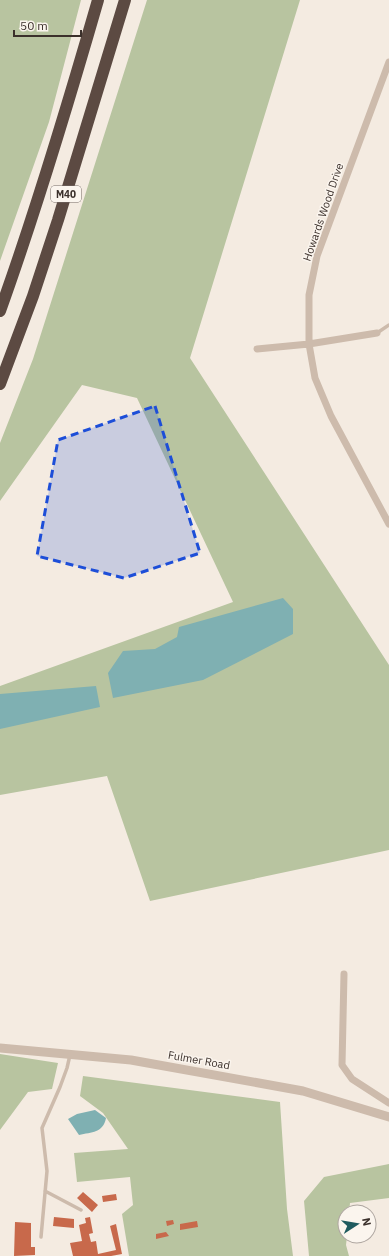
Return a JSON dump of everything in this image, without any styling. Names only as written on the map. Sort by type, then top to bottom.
[{"type":"highway","name":"M40","points":[[0,311],[21,253],[98,0]]},
{"type":"highway","name":"M40","points":[[0,384],[33,296],[58,220],[125,0]]},
{"type":"street","name":"Howards Wood Drive","points":[[389,62],[317,256],[309,295],[310,344],[315,378],[331,416],[389,524]]},
{"type":"street","points":[[257,349],[310,344],[377,333]]},
{"type":"street","points":[[344,974],[342,1065],[352,1079],[389,1103]]},
{"type":"street","name":"Fulmer Road","points":[[0,1048],[131,1060],[303,1091],[389,1117]]},
{"type":"lane","points":[[377,333],[389,325]]},
{"type":"lane","points":[[41,1237],[47,1171],[42,1128],[60,1087],[70,1054]]},
{"type":"lane","points":[[45,1192],[81,1210]]},
{"type":"highlighted area","points":[[155,406],[200,553],[124,578],[37,556],[58,440]]},
{"type":"green space","points":[[0,0],[81,0],[49,122],[0,261]]},
{"type":"green space","points":[[147,0],[300,0],[190,358],[389,665],[389,850],[150,901],[107,776],[0,795],[0,686],[233,602],[137,398],[82,385],[0,501],[0,443],[33,359]]},
{"type":"green space","points":[[0,1054],[58,1063],[52,1089],[28,1092],[0,1130]]},
{"type":"green space","points":[[83,1076],[280,1102],[287,1209],[293,1256],[129,1256],[122,1214],[133,1205],[130,1177],[77,1182],[74,1153],[128,1149],[103,1113],[80,1096]]},
{"type":"green space","points":[[389,1164],[389,1198],[350,1204],[337,1204],[337,1244],[346,1244],[349,1256],[309,1256],[304,1201],[324,1177]]},
{"type":"water","points":[[283,598],[293,609],[293,634],[203,680],[113,698],[108,673],[123,651],[155,649],[177,637],[179,627]]},
{"type":"water","points":[[96,686],[100,707],[0,729],[0,694]]},
{"type":"water","points":[[95,1110],[106,1118],[105,1123],[96,1131],[79,1135],[68,1119],[77,1114]]},
{"type":"building","points":[[83,1192],[98,1205],[92,1212],[77,1198]]},
{"type":"building","points":[[116,1194],[117,1200],[103,1202],[102,1196]]},
{"type":"building","points":[[54,1217],[74,1219],[74,1228],[53,1226]]},
{"type":"building","points":[[90,1217],[93,1233],[89,1234],[91,1242],[96,1241],[98,1254],[116,1250],[110,1226],[116,1224],[122,1254],[111,1256],[73,1256],[70,1243],[82,1241],[79,1225],[86,1223],[85,1218]]},
{"type":"building","points":[[173,1220],[174,1224],[167,1226],[166,1221]]},
{"type":"building","points":[[197,1221],[198,1227],[180,1230],[180,1224]]},
{"type":"building","points":[[15,1222],[31,1223],[31,1247],[35,1247],[35,1255],[14,1256]]},
{"type":"building","points":[[166,1232],[169,1236],[156,1239],[156,1234]]}]
